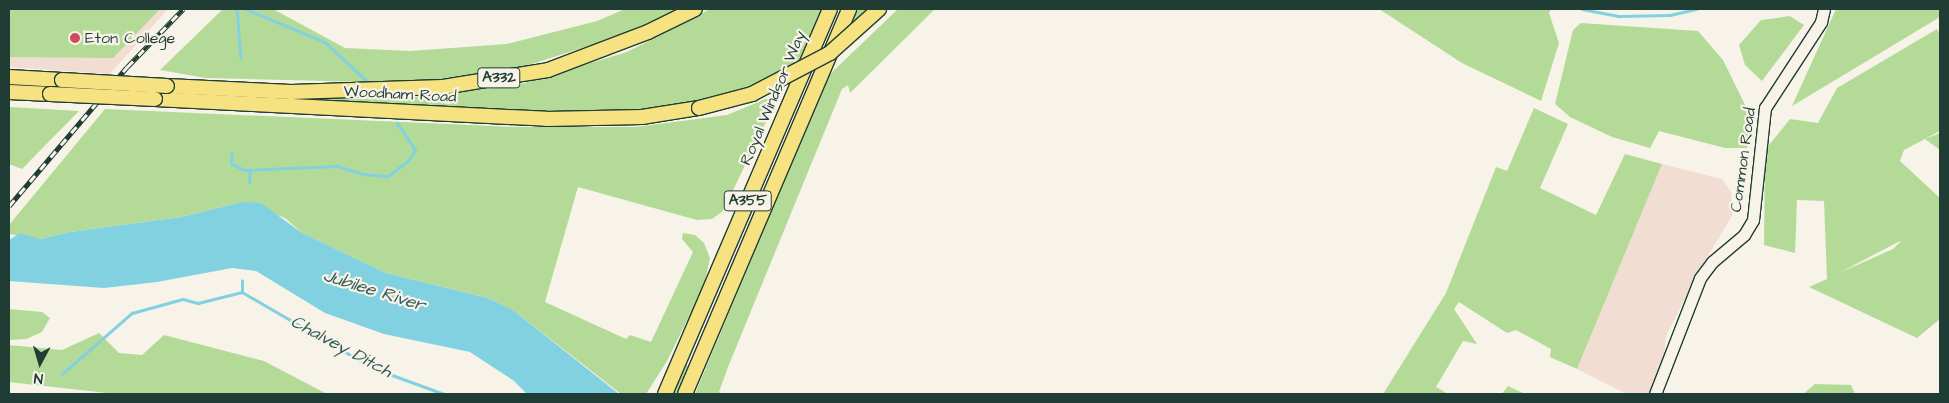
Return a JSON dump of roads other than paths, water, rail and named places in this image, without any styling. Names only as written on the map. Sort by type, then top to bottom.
[{"type":"main road","name":"Woodham Road","points":[[9,77],[291,92],[443,87],[548,70],[648,32],[695,9]]},
{"type":"main road","name":"Royal Windsor Way","points":[[665,394],[830,9]]},
{"type":"main road","name":"A355","points":[[684,394],[849,9]]},
{"type":"main road","name":"Woodham Road","points":[[9,92],[546,119],[642,117],[699,108],[752,94],[830,53],[879,9]]},
{"type":"street","name":"Common Road","points":[[1655,394],[1700,278],[1712,262],[1744,235],[1753,220],[1765,108],[1775,87],[1821,22],[1824,9]]},
{"type":"water","name":"Jubilee River","points":[[242,202],[261,203],[302,233],[386,273],[488,298],[513,310],[619,394],[527,394],[514,381],[470,352],[384,334],[325,313],[256,271],[232,268],[157,282],[104,288],[9,281],[9,240],[20,233],[40,239],[70,232],[181,217]]},
{"type":"waterway","points":[[237,9],[241,58]]},
{"type":"waterway","points":[[246,9],[325,42],[366,80]]},
{"type":"waterway","points":[[1582,9],[1619,16],[1670,15],[1696,9]]},
{"type":"waterway","points":[[232,153],[232,164],[245,170],[338,166],[363,174],[388,176],[408,161],[415,150],[397,123]]},
{"type":"waterway","points":[[249,183],[250,170]]},
{"type":"waterway","points":[[242,281],[242,292]]},
{"type":"waterway","name":"Chalvey Ditch","points":[[242,292],[373,368],[444,394]]},
{"type":"waterway","points":[[62,374],[132,313],[183,299],[198,303],[242,292]]},
{"type":"railway","points":[[9,206],[127,67],[183,9]]},
{"type":"place","name":"Eton College","points":[[75,38]]}]
